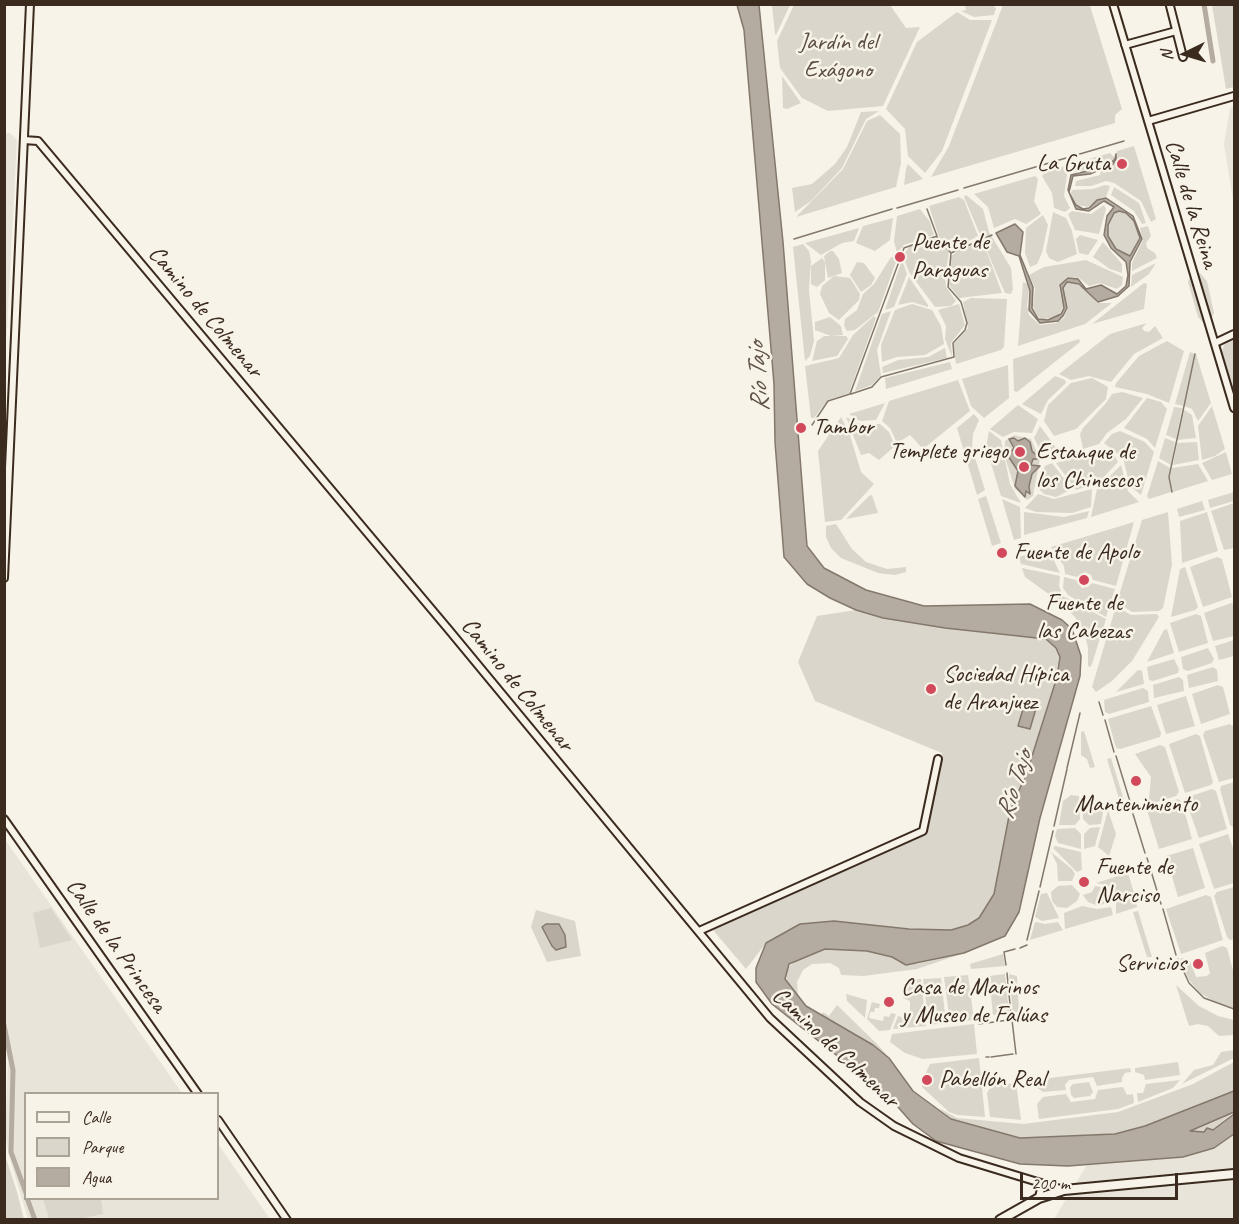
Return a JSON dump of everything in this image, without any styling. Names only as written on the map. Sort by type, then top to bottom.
[{"type":"main road","points":[[1004,1217],[1039,1198],[1064,1190],[1234,1174]]},
{"type":"street","points":[[4,578],[30,4]]},
{"type":"street","name":"Calle de la Reina","points":[[1113,4],[1234,408]]},
{"type":"street","points":[[1170,6],[1183,57]]},
{"type":"street","points":[[1125,45],[1176,31]]},
{"type":"street","points":[[1148,122],[1234,96]]},
{"type":"street","name":"Camino de Colmenar","points":[[24,140],[38,141],[770,1018],[876,1115],[959,1158],[1064,1190]]},
{"type":"street","points":[[1215,343],[1234,334]]},
{"type":"street","points":[[699,931],[923,831],[938,759]]},
{"type":"street","name":"Calle de la Princesa","points":[[4,819],[197,1092]]},
{"type":"street","points":[[219,1121],[287,1220]]},
{"type":"street","points":[[1038,1182],[1041,1188],[1039,1198]]},
{"type":"shaded area","points":[[1234,106],[1234,206],[1224,144],[1230,108]]},
{"type":"shaded area","points":[[5,133],[10,133],[17,140],[5,366]]},
{"type":"shaded area","points":[[4,838],[181,1092],[24,1092],[24,1200],[219,1200],[219,1145],[270,1219],[28,1219],[9,1156],[5,1132],[8,1061],[4,1041]]},
{"type":"shaded area","points":[[1234,1134],[1234,1219],[1054,1219],[1088,1163],[1183,1157],[1214,1148]]},
{"type":"green space","points":[[772,5],[790,5],[776,35],[775,34]]},
{"type":"green space","name":"Jardín del Exágono","points":[[794,5],[890,5],[906,28],[920,27],[883,106],[828,111],[802,98],[780,68],[777,41]]},
{"type":"green space","points":[[965,5],[993,5],[996,8],[994,15],[974,17],[961,11],[966,10]]},
{"type":"green space","points":[[1003,5],[1090,6],[1122,109],[1115,115],[1115,123],[931,177],[949,146]]},
{"type":"green space","points":[[1212,5],[1234,5],[1234,87],[1226,89]]},
{"type":"green space","points":[[957,12],[970,20],[992,20],[942,151],[925,173],[908,156],[905,129],[886,109],[917,42]]},
{"type":"green space","points":[[782,76],[801,103],[787,109],[783,108]]},
{"type":"green space","points":[[879,111],[866,119],[842,168],[811,201],[795,212],[792,188],[812,184],[835,164],[847,147],[861,112]]},
{"type":"green space","points":[[880,115],[900,134],[901,163],[896,187],[796,217],[843,169],[867,121]]},
{"type":"green space","points":[[1134,146],[1156,219],[1151,222],[1141,201],[1114,183],[1106,181],[1091,186],[1075,186],[1076,181],[1100,175],[1101,171],[1113,165],[1117,151]]},
{"type":"green space","points":[[1110,153],[1115,158],[1106,165],[1070,173],[1072,164]]},
{"type":"green space","points":[[908,164],[923,179],[904,185],[906,169]]},
{"type":"green space","points":[[1065,166],[1067,175],[1064,196],[1070,208],[1065,212],[1054,208],[1052,193],[1042,176],[1045,172]]},
{"type":"green space","points":[[1035,176],[1038,179],[1034,201],[1041,214],[1026,224],[1015,219],[994,228],[988,207],[974,194]]},
{"type":"green space","points":[[1105,185],[1110,186],[1106,197],[1098,199],[1088,207],[1077,205],[1071,193],[1072,190],[1093,189]]},
{"type":"green space","points":[[1114,187],[1139,203],[1146,223],[1142,224],[1134,211],[1111,195]]},
{"type":"green space","points":[[966,195],[983,209],[989,232],[1011,268],[1013,289],[1011,294],[1005,293],[964,197]]},
{"type":"green space","points":[[959,197],[964,200],[978,236],[952,250],[939,237],[929,206]]},
{"type":"green space","points":[[1104,205],[1106,209],[1099,234],[1075,230],[1068,214],[1072,211],[1091,214]]},
{"type":"green space","points":[[920,209],[930,222],[934,235],[904,245],[897,253],[894,241],[897,216]]},
{"type":"green space","points":[[1119,211],[1126,213],[1134,221],[1140,238],[1130,256],[1119,252],[1108,236],[1108,225],[1114,213]]},
{"type":"green space","points":[[1053,212],[1066,218],[1072,231],[1077,254],[1058,262],[1049,258],[1046,251]]},
{"type":"green space","points":[[1043,215],[1048,225],[1042,253],[1037,264],[1030,267],[1025,253],[1026,228]]},
{"type":"green space","points":[[893,218],[890,240],[875,251],[856,243],[863,226]]},
{"type":"green space","points":[[1148,226],[1151,236],[1146,243],[1147,248],[1155,253],[1157,258],[1132,271],[1132,263],[1143,240],[1140,228]]},
{"type":"green space","points":[[859,228],[854,241],[842,243],[821,255],[805,243]]},
{"type":"green space","points":[[1080,235],[1098,240],[1088,255],[1079,253],[1076,239]]},
{"type":"green space","points":[[937,238],[949,252],[945,277],[946,287],[956,301],[951,306],[935,307],[909,272],[903,256],[910,246]]},
{"type":"green space","points":[[977,241],[982,241],[985,247],[1002,293],[959,298],[949,285],[950,257]]},
{"type":"green space","points":[[1103,242],[1122,264],[1122,273],[1110,269],[1093,257]]},
{"type":"green space","points":[[803,244],[809,251],[811,261],[809,290],[814,341],[810,356],[805,361],[793,247]]},
{"type":"green space","points":[[833,251],[839,259],[842,273],[828,278],[824,256]]},
{"type":"green space","points":[[891,257],[897,259],[878,312],[855,330],[847,331],[844,326],[845,319],[857,310],[863,294],[874,284]]},
{"type":"green space","points":[[822,258],[825,262],[825,280],[817,287],[811,284],[811,266]]},
{"type":"green space","points":[[902,260],[907,274],[894,307],[885,310]]},
{"type":"green space","points":[[1086,260],[1123,277],[1122,285],[1117,289],[1100,283],[1089,286],[1079,278],[1068,277],[1059,287],[1063,307],[1060,313],[1055,318],[1037,317],[1033,306],[1035,288],[1029,275],[1044,267]]},
{"type":"green space","points":[[857,262],[864,263],[875,278],[871,285],[861,292],[850,275]]},
{"type":"green space","points":[[1156,263],[1149,274],[1131,287],[1132,275]]},
{"type":"green space","points":[[1200,273],[1207,281],[1214,313],[1211,319],[1197,274]]},
{"type":"green space","points":[[1190,275],[1208,328],[1198,317],[1188,282]]},
{"type":"green space","points":[[834,276],[850,278],[860,294],[859,300],[839,320],[829,313],[820,294],[822,286]]},
{"type":"green space","points":[[909,277],[928,307],[912,302],[898,305]]},
{"type":"green space","points":[[1023,282],[1027,284],[1029,291],[1027,305],[1029,315],[1040,325],[1056,323],[1064,318],[1068,308],[1064,289],[1067,283],[1077,284],[1087,290],[1097,303],[1112,303],[1085,324],[1018,346]]},
{"type":"green space","points":[[1144,283],[1147,284],[1144,309],[1092,324]]},
{"type":"green space","points":[[971,298],[1007,299],[1004,347],[1001,350],[956,364],[953,345],[968,328],[963,302]]},
{"type":"green space","points":[[912,304],[932,310],[941,326],[944,344],[925,355],[897,357],[882,362],[881,345],[895,310]]},
{"type":"green space","points":[[959,304],[965,325],[951,343],[952,357],[945,339],[946,326],[938,310]]},
{"type":"green space","points":[[891,311],[877,350],[881,375],[872,385],[855,391],[882,314]]},
{"type":"green space","points":[[874,316],[876,318],[849,393],[828,400],[814,418],[811,418],[805,366],[839,358],[853,335]]},
{"type":"green space","points":[[830,317],[841,326],[843,335],[831,336],[815,330],[815,322]]},
{"type":"green space","points":[[1147,323],[1142,328],[1144,331],[1149,332],[1155,326],[1163,338],[1134,354],[1111,382],[1089,376],[1071,380],[1059,374],[1110,334]]},
{"type":"green space","points":[[824,336],[846,336],[848,339],[837,356],[812,361],[817,341]]},
{"type":"green space","points":[[1234,337],[1234,400],[1221,355],[1224,345]]},
{"type":"green space","points":[[1079,339],[1080,342],[1017,392],[1014,391],[1013,359]]},
{"type":"green space","points":[[1167,341],[1184,351],[1169,403],[1147,394],[1115,387],[1139,356]]},
{"type":"green space","points":[[945,348],[947,358],[883,373],[882,367],[898,360],[928,357]]},
{"type":"green space","points":[[1190,352],[1195,354],[1183,406],[1175,404]]},
{"type":"green space","points":[[1196,354],[1211,403],[1198,421],[1192,409],[1184,406]]},
{"type":"green space","points":[[950,362],[952,369],[886,389],[885,378]]},
{"type":"green space","points":[[1008,365],[1009,398],[984,418],[971,406],[962,379]]},
{"type":"green space","points":[[1055,376],[1065,380],[1066,383],[1048,400],[1041,414],[1022,404]]},
{"type":"green space","points":[[1092,378],[1108,387],[1106,399],[1076,429],[1054,436],[1044,421],[1048,405],[1071,383]]},
{"type":"green space","points":[[958,380],[970,411],[923,449],[910,435],[897,443],[890,428],[882,421],[889,401]]},
{"type":"green space","points":[[1122,392],[1143,398],[1126,419],[1107,433],[1099,444],[1083,449],[1080,434],[1083,428],[1112,394]]},
{"type":"green space","points":[[1147,398],[1161,402],[1167,409],[1155,448],[1147,439],[1124,428]]},
{"type":"green space","points":[[885,403],[876,420],[860,421],[849,414]]},
{"type":"green space","points":[[1018,405],[1038,419],[1032,433],[1014,432],[1003,437],[990,429]]},
{"type":"green space","points":[[1212,406],[1225,449],[1215,456],[1202,460],[1198,426]]},
{"type":"green space","points":[[1174,407],[1182,408],[1176,439],[1166,435]]},
{"type":"green space","points":[[1183,409],[1192,415],[1196,438],[1177,440]]},
{"type":"green space","points":[[974,414],[979,420],[973,434],[972,448],[985,490],[977,495],[957,428]]},
{"type":"green space","points":[[841,417],[849,432],[861,472],[874,484],[841,520],[825,522],[818,451]]},
{"type":"green space","points":[[846,417],[860,424],[880,424],[889,432],[895,446],[879,460],[869,453],[861,455]]},
{"type":"green space","points":[[1040,426],[1060,453],[1059,458],[1050,460],[1043,456],[1034,438]]},
{"type":"green space","points":[[989,431],[1001,440],[1010,484],[1021,503],[1001,496],[986,447]]},
{"type":"green space","points":[[1120,431],[1145,442],[1154,452],[1141,495],[1130,486],[1123,458],[1104,443],[1112,434]]},
{"type":"green space","name":"Estanque de los Chinescos","points":[[1014,435],[1031,439],[1040,459],[1033,496],[1027,500],[1015,489],[1004,454],[1005,441]]},
{"type":"green space","points":[[1165,438],[1175,442],[1171,465],[1159,458]]},
{"type":"green space","points":[[1197,442],[1199,460],[1173,465],[1177,443]]},
{"type":"green space","points":[[1101,449],[1114,454],[1118,462],[1098,483],[1076,490],[1056,463]]},
{"type":"green space","points":[[1226,452],[1232,474],[1212,480],[1202,463]]},
{"type":"green space","points":[[1158,461],[1170,468],[1171,492],[1149,499],[1147,496]]},
{"type":"green space","points":[[1052,463],[1072,489],[1056,497],[1044,494],[1037,487],[1045,466]]},
{"type":"green space","points":[[1198,464],[1208,481],[1173,492],[1170,477],[1172,468]]},
{"type":"green space","points":[[1121,465],[1128,491],[1139,502],[1091,517],[1097,489]]},
{"type":"green space","points":[[1092,489],[1091,507],[1072,513],[1036,512],[1025,508],[1038,494],[1054,499]]},
{"type":"green space","points":[[1234,492],[1234,501],[1210,508],[1208,500]]},
{"type":"green space","points":[[872,495],[878,513],[846,519],[869,496]]},
{"type":"green space","points":[[986,496],[1001,543],[992,546],[978,499]]},
{"type":"green space","points":[[1002,499],[1020,507],[1021,538],[1014,540]]},
{"type":"green space","points":[[1202,501],[1205,510],[1179,517],[1177,509]]},
{"type":"green space","points":[[1234,503],[1234,548],[1224,550],[1211,511]]},
{"type":"green space","points":[[1089,511],[1087,518],[1024,535],[1024,512],[1064,517]]},
{"type":"green space","points":[[1168,512],[1172,565],[1163,608],[1159,611],[1132,612],[1117,602],[1142,520]]},
{"type":"green space","points":[[1207,512],[1218,551],[1182,563],[1180,521]]},
{"type":"green space","points":[[1134,522],[1116,586],[1093,580],[1091,575],[1085,572],[1077,577],[1065,574],[1064,566],[1051,547]]},
{"type":"green space","points":[[836,524],[852,549],[866,562],[887,569],[906,567],[906,572],[895,575],[878,573],[841,558],[831,548],[826,537],[826,526]]},
{"type":"green space","points":[[1048,548],[1060,573],[1021,564],[1019,557]]},
{"type":"green space","points":[[1217,557],[1222,559],[1232,597],[1203,607],[1190,567]]},
{"type":"green space","points":[[1185,567],[1198,607],[1171,617],[1180,569]]},
{"type":"green space","points":[[1022,568],[1060,576],[1059,586],[1063,596],[1106,619],[1091,667],[1088,666],[1085,635],[1075,617],[1061,603],[1025,577]]},
{"type":"green space","points":[[1064,577],[1076,580],[1082,588],[1092,583],[1115,589],[1106,617],[1068,595],[1063,588]]},
{"type":"green space","points":[[1231,603],[1234,604],[1234,636],[1213,641],[1204,613]]},
{"type":"green space","points":[[1116,606],[1131,615],[1157,614],[1159,617],[1132,661],[1112,681],[1096,692],[1092,687]]},
{"type":"green space","points":[[856,610],[883,618],[945,628],[1046,639],[1056,648],[1060,657],[1057,676],[1027,772],[1010,811],[994,894],[979,918],[968,925],[951,930],[909,929],[834,921],[800,924],[766,943],[746,969],[713,930],[926,833],[942,753],[815,701],[798,662],[817,616]]},
{"type":"green space","points":[[1196,614],[1201,616],[1208,643],[1179,652],[1170,623]]},
{"type":"green space","points":[[1167,629],[1174,653],[1147,662],[1164,630]]},
{"type":"green space","points":[[1234,640],[1234,656],[1219,660],[1215,646]]},
{"type":"green space","points":[[1208,648],[1214,659],[1212,663],[1188,671],[1183,669],[1181,657]]},
{"type":"green space","points":[[1174,659],[1179,669],[1178,673],[1153,681],[1149,680],[1147,667]]},
{"type":"green space","points":[[1213,667],[1217,670],[1218,681],[1189,688],[1187,675]]},
{"type":"green space","points":[[1138,670],[1142,671],[1144,684],[1116,692]]},
{"type":"green space","points":[[1179,677],[1183,680],[1184,691],[1154,698],[1153,685]]},
{"type":"green space","points":[[1218,685],[1223,687],[1230,714],[1201,724],[1192,694]]},
{"type":"green space","points":[[1143,688],[1148,691],[1149,702],[1109,714],[1105,712],[1104,700]]},
{"type":"green space","points":[[1186,696],[1195,726],[1166,734],[1157,705]]},
{"type":"green space","points":[[1151,706],[1161,733],[1160,737],[1120,749],[1116,748],[1108,719]]},
{"type":"green space","points":[[1230,724],[1234,727],[1234,778],[1219,782],[1203,735],[1205,731]]},
{"type":"green space","points":[[1084,731],[1095,767],[1090,768],[1087,759],[1081,755],[1081,732]]},
{"type":"green space","points":[[1196,734],[1200,736],[1213,782],[1211,785],[1185,793],[1169,744]]},
{"type":"green space","points":[[1160,745],[1165,747],[1179,792],[1176,796],[1153,803],[1149,799],[1151,777],[1135,754]]},
{"type":"green space","points":[[1111,758],[1127,810],[1125,812],[1123,812],[1107,759]]},
{"type":"green space","points":[[1234,782],[1234,828],[1230,825],[1220,789],[1221,786]]},
{"type":"green space","points":[[1212,789],[1216,791],[1227,829],[1199,838],[1185,798]]},
{"type":"green space","points":[[1071,795],[1079,796],[1080,819],[1075,825],[1059,825],[1063,801]]},
{"type":"green space","points":[[1083,798],[1098,800],[1104,806],[1101,824],[1089,825],[1083,819]]},
{"type":"green space","points":[[1178,799],[1182,802],[1192,839],[1159,849],[1147,810]]},
{"type":"green space","points":[[1108,810],[1116,834],[1109,856],[1098,847]]},
{"type":"green space","points":[[1100,827],[1095,846],[1084,849],[1084,834],[1090,828]]},
{"type":"green space","points":[[1075,828],[1081,834],[1081,849],[1058,843],[1055,836],[1057,829]]},
{"type":"green space","points":[[1228,834],[1234,851],[1234,883],[1214,889],[1199,844]]},
{"type":"green space","points":[[1055,846],[1081,852],[1082,870],[1077,872],[1053,848]]},
{"type":"green space","points":[[1193,848],[1205,888],[1178,897],[1166,856]]},
{"type":"green space","points":[[1051,852],[1072,869],[1075,874],[1072,881],[1058,881],[1057,864]]},
{"type":"green space","points":[[1128,873],[1134,893],[1117,896],[1107,885],[1096,883]]},
{"type":"green space","points":[[1072,885],[1080,894],[1077,901],[1067,908],[1057,907],[1052,901],[1051,892],[1058,886]]},
{"type":"green space","points":[[1095,886],[1106,888],[1113,900],[1099,906],[1088,902],[1083,895],[1092,892]]},
{"type":"green space","points":[[1234,887],[1234,939],[1230,940],[1214,896],[1217,892]]},
{"type":"green space","points":[[1047,893],[1059,918],[1042,921],[1035,917],[1041,894]]},
{"type":"green space","points":[[1206,895],[1211,897],[1223,940],[1181,954],[1166,909]]},
{"type":"green space","points":[[1135,896],[1137,907],[1116,914],[1116,902]]},
{"type":"green space","points":[[1082,906],[1097,909],[1111,907],[1113,915],[1065,929],[1064,913]]},
{"type":"green space","points":[[51,908],[72,940],[40,948],[33,913]]},
{"type":"green space","points":[[536,910],[575,921],[581,956],[547,962],[531,927]]},
{"type":"green space","points":[[1138,911],[1152,957],[1147,957],[1133,912]]},
{"type":"green space","points":[[1035,922],[1045,924],[1058,922],[1063,930],[1030,940]]},
{"type":"green space","points":[[1222,946],[1227,948],[1234,974],[1234,1008],[1215,1002],[1200,993],[1189,980],[1180,960],[1182,958],[1190,961],[1196,977],[1207,976],[1210,973],[1205,953]]},
{"type":"green space","points":[[825,949],[868,951],[892,957],[898,962],[917,964],[964,953],[917,969],[863,976],[841,975],[839,968],[830,963],[812,964],[803,970],[797,982],[798,995],[803,1004],[788,986],[785,970],[798,959]]},
{"type":"green space","points":[[1003,954],[1005,966],[971,969],[970,964]]},
{"type":"green space","points":[[1005,974],[1009,1013],[993,1015],[989,976]]},
{"type":"green space","points":[[1009,974],[1017,976],[1019,1012],[1013,1012]]},
{"type":"green space","points":[[968,975],[974,1020],[950,1023],[944,977]]},
{"type":"green space","points":[[941,978],[946,1023],[929,1025],[923,979]]},
{"type":"green space","points":[[921,979],[926,1026],[893,1029],[898,1016],[906,1018],[910,1011],[910,1001],[903,998],[905,980]]},
{"type":"green space","points":[[1176,985],[1199,1006],[1218,1016],[1234,1020],[1234,1035],[1219,1036],[1208,1026],[1198,1024],[1189,1026]]},
{"type":"green space","points":[[846,994],[867,1000],[865,1018],[847,1001]]},
{"type":"green space","points":[[872,1002],[880,1004],[874,1012],[870,1012],[869,1018],[883,1021],[884,1016],[889,1017],[891,1013],[896,1014],[890,1030],[879,1031],[867,1019]]},
{"type":"green space","points":[[837,1005],[889,1058],[873,1045],[821,1015],[823,1012],[829,1016]]},
{"type":"green space","points":[[974,1024],[977,1054],[923,1059],[905,1053],[890,1042],[892,1034]]},
{"type":"green space","points":[[1234,1050],[1234,1058],[1182,1084],[1194,1070],[1213,1065],[1221,1052]]},
{"type":"green space","points":[[979,1058],[985,1117],[949,1112],[922,1087],[922,1081],[930,1064]]},
{"type":"green space","points":[[1178,1062],[1180,1075],[1145,1080],[1144,1075],[1135,1072],[1135,1068]]},
{"type":"green space","points":[[1234,1062],[1234,1091],[1145,1126],[1115,1134],[1020,1138],[951,1119],[939,1108],[957,1118],[1023,1124],[1118,1112],[1193,1084]]},
{"type":"green space","points":[[1130,1068],[1131,1072],[1125,1073],[1122,1082],[1097,1086],[1093,1077],[1069,1080],[1065,1085],[1066,1090],[1043,1092],[1035,1086],[1034,1080]]},
{"type":"green space","points":[[1180,1080],[1173,1088],[1138,1102],[1137,1093],[1143,1093],[1146,1084]]},
{"type":"green space","points":[[1089,1082],[1093,1092],[1090,1096],[1074,1098],[1071,1095],[1070,1087],[1073,1084]]},
{"type":"green space","points":[[1016,1083],[1021,1120],[990,1117],[987,1093],[991,1086]]},
{"type":"green space","points":[[1123,1087],[1127,1095],[1133,1094],[1134,1103],[1118,1109],[1039,1119],[1037,1104],[1043,1097],[1066,1094],[1071,1102],[1095,1099],[1098,1090]]},
{"type":"green space","points":[[1234,1112],[1213,1130],[1190,1132],[1193,1128]]},
{"type":"green space","points":[[4,1152],[17,1192],[24,1219],[5,1219]]},
{"type":"green space","points":[[43,1200],[101,1200],[103,1214],[79,1219],[49,1219]]},
{"type":"water","points":[[737,5],[759,5],[783,242],[807,546],[824,568],[866,590],[924,606],[1030,604],[1062,620],[1072,629],[1081,656],[1080,676],[1040,818],[1019,912],[1005,936],[964,953],[906,965],[892,957],[867,951],[825,949],[789,964],[785,979],[806,1006],[873,1045],[889,1058],[913,1091],[951,1119],[1020,1138],[1115,1134],[1145,1126],[1234,1091],[1234,1112],[1190,1131],[1204,1132],[1207,1128],[1213,1130],[1234,1114],[1234,1134],[1214,1148],[1183,1157],[1068,1166],[1020,1164],[936,1141],[913,1124],[889,1097],[772,1004],[756,982],[756,968],[766,943],[800,924],[834,921],[909,929],[951,930],[968,925],[979,918],[994,894],[1010,811],[1027,772],[1057,677],[1060,657],[1056,648],[1046,639],[945,628],[883,618],[856,610],[807,584],[784,557],[775,442],[774,384],[744,30]]},
{"type":"water","points":[[1116,154],[1116,159],[1113,164],[1090,174],[1073,176],[1069,192],[1076,205],[1083,209],[1089,208],[1097,200],[1106,198],[1133,216],[1142,239],[1130,262],[1129,286],[1118,296],[1098,302],[1079,284],[1067,282],[1063,288],[1067,308],[1063,316],[1058,321],[1040,323],[1029,310],[1030,291],[1019,256],[1007,252],[996,233],[1015,224],[1023,232],[1020,255],[1033,287],[1032,308],[1038,319],[1048,320],[1061,314],[1064,308],[1060,285],[1068,278],[1078,279],[1086,289],[1101,285],[1117,294],[1126,286],[1128,275],[1126,262],[1111,248],[1104,235],[1107,216],[1114,207],[1104,201],[1089,211],[1076,209],[1068,190],[1071,175],[1107,166],[1115,159]],"holes":[[[1119,211],[1126,213],[1134,221],[1140,238],[1130,256],[1116,249],[1108,236],[1108,225],[1114,213]]]},
{"type":"water","name":"Estanque de los Chinescos","points":[[1014,438],[1018,441],[1025,438],[1030,442],[1032,451],[1040,459],[1033,459],[1031,465],[1040,466],[1032,474],[1030,494],[1026,491],[1025,497],[1015,486],[1018,471],[1008,456],[1014,448],[1009,439]]},
{"type":"water","points":[[1025,702],[1037,705],[1030,729],[1018,726]]},
{"type":"water","points":[[546,924],[559,924],[565,935],[566,947],[556,950],[552,946],[542,927]]},
{"type":"waterway","points":[[1204,4],[1213,61]]},
{"type":"waterway","points":[[964,188],[1124,141]]},
{"type":"waterway","points":[[897,208],[958,190]]},
{"type":"waterway","points":[[794,239],[892,209]]},
{"type":"waterway","points":[[812,425],[828,401],[850,394],[904,248],[937,236],[927,209]]},
{"type":"waterway","points":[[951,253],[992,235]]},
{"type":"waterway","points":[[851,394],[872,387],[881,377],[954,357],[953,343],[965,330],[967,323],[961,302],[948,287],[951,253],[937,237]]},
{"type":"waterway","points":[[1172,492],[1169,477],[1195,354]]},
{"type":"waterway","points":[[1099,702],[1103,715]]},
{"type":"waterway","points":[[1067,768],[1080,713]]},
{"type":"waterway","points":[[1105,720],[1114,752]]},
{"type":"waterway","points":[[1116,756],[1132,808]]},
{"type":"waterway","points":[[1054,826],[1067,769]]},
{"type":"waterway","points":[[1133,814],[1145,853]]},
{"type":"waterway","points":[[1040,887],[1053,831]]},
{"type":"waterway","points":[[1147,858],[1161,904]]},
{"type":"waterway","points":[[1027,940],[1039,891]]},
{"type":"waterway","points":[[1163,909],[1176,955]]},
{"type":"waterway","points":[[1020,948],[1027,945]]},
{"type":"waterway","points":[[1006,965],[1004,952],[1015,949]]},
{"type":"waterway","points":[[1178,959],[1189,983],[1204,998],[1234,1009]]},
{"type":"waterway","points":[[1007,973],[1011,1015]]},
{"type":"waterway","points":[[987,1023],[1008,1020]]},
{"type":"waterway","points":[[1012,1020],[1016,1054]]},
{"type":"waterway","points":[[979,1024],[985,1023]]},
{"type":"waterway","points":[[4,1025],[13,1070],[11,1152],[24,1188]]},
{"type":"waterway","points":[[991,1057],[1013,1054]]},
{"type":"waterway","points":[[28,1200],[35,1220]]},
{"type":"place","name":"La Gruta","points":[[1122,164]]},
{"type":"place","name":"Puente de Paraguas","points":[[900,257]]},
{"type":"place","name":"Tambor","points":[[801,428]]},
{"type":"place","name":"Templete griego","points":[[1020,452]]},
{"type":"place","name":"Estanque de los Chinescos","points":[[1024,467]]},
{"type":"place","name":"Fuente de Apolo","points":[[1002,553]]},
{"type":"place","name":"Fuente de las Cabezas","points":[[1084,580]]},
{"type":"place","name":"Sociedad Hípica de Aranjuez","points":[[931,689]]},
{"type":"place","name":"Mantenimiento","points":[[1136,781]]},
{"type":"place","name":"Fuente de Narciso","points":[[1084,882]]},
{"type":"place","name":"Servicios","points":[[1198,964]]},
{"type":"place","name":"Casa de Marinos y Museo de Falúas","points":[[889,1002]]},
{"type":"place","name":"Pabellón Real","points":[[927,1080]]},
{"type":"water label","name":"Río Tajo","points":[[759,377]]},
{"type":"water label","name":"Río Tajo","points":[[1015,785]]}]
